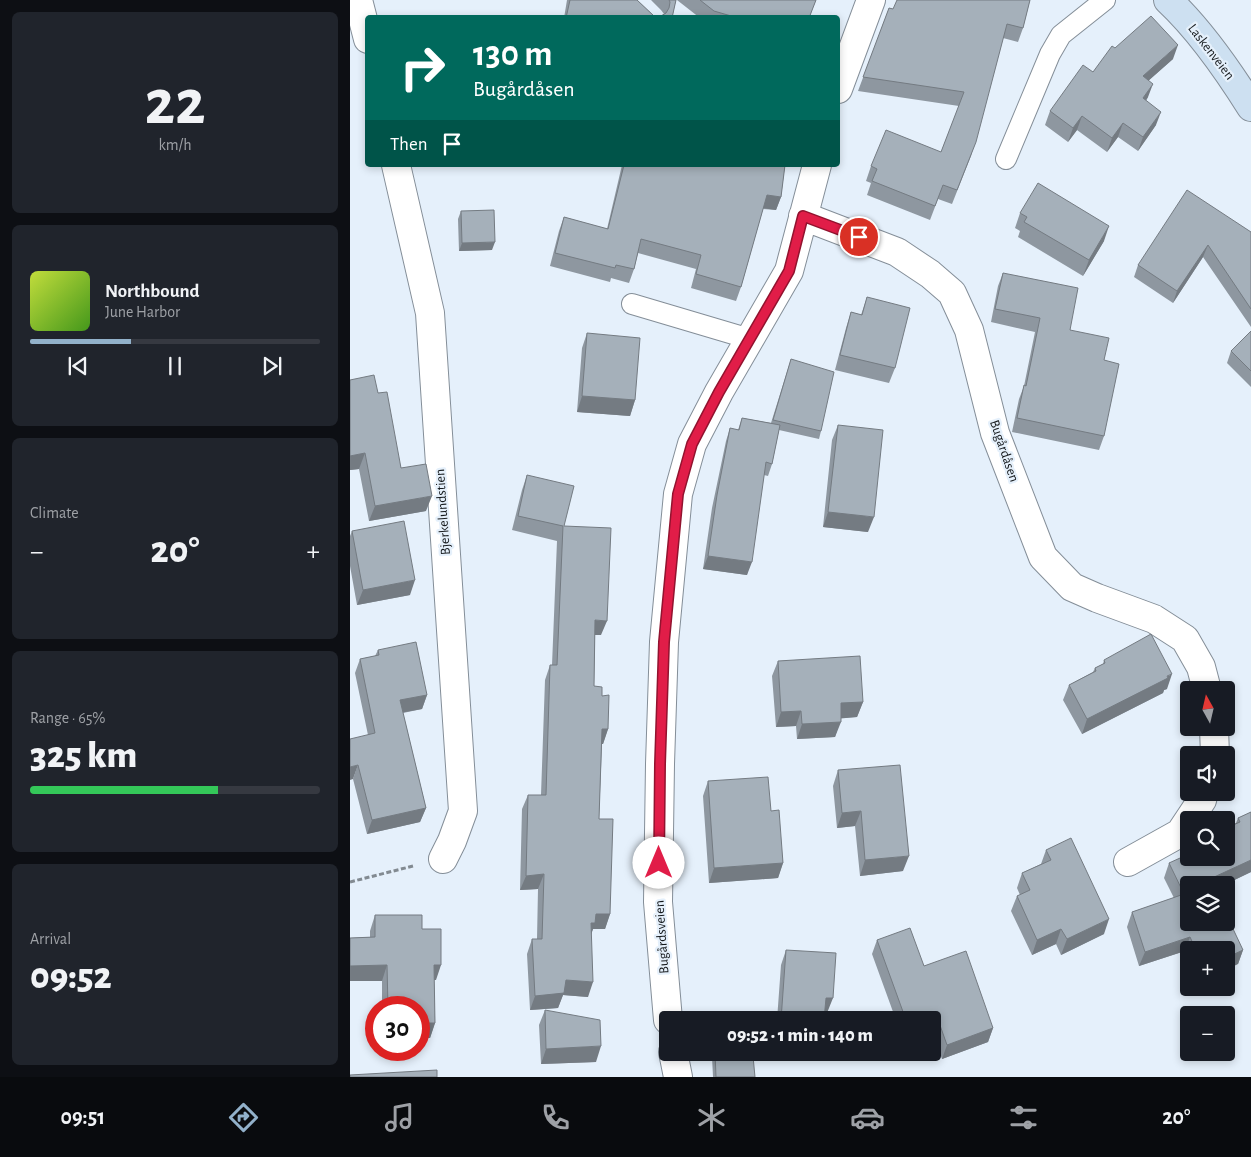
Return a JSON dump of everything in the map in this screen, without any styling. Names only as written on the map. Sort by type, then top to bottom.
[{"type":"street","points":[[358,0],[365,29]]},
{"type":"street","points":[[840,84],[871,0]]},
{"type":"street","name":"Laskenveien","points":[[1168,0],[1181,12],[1236,83],[1251,107]]},
{"type":"street","points":[[350,49],[365,42]]},
{"type":"street","name":"Bjerkelundstien","points":[[396,167],[430,313],[462,811],[452,841],[443,859]]},
{"type":"street","name":"Bugårdsveien","points":[[667,1011],[658,902],[660,764],[664,642],[672,540],[678,494],[692,444],[789,271],[816,167]]},
{"type":"street","name":"Bugårdåsen","points":[[803,216],[896,252],[930,274],[952,294],[969,330],[995,433],[1043,557],[1072,587],[1154,619],[1185,639],[1201,667],[1205,681]]},
{"type":"street","points":[[1128,862],[1180,833],[1201,801]]},
{"type":"street","points":[[675,1061],[678,1077]]},
{"type":"lane","points":[[1006,159],[1057,41],[1061,35],[1105,0]]},
{"type":"lane","points":[[632,304],[750,339]]},
{"type":"path","points":[[350,882],[443,859]]},
{"type":"building","points":[[570,0],[637,0],[653,15],[567,15]]},
{"type":"building","points":[[669,0],[676,0],[673,15],[663,15],[669,8]]},
{"type":"building","points":[[700,0],[816,0],[810,15],[728,15],[714,11]]},
{"type":"building","points":[[897,0],[1030,0],[1023,28],[1007,24],[976,142],[957,190],[943,185],[935,206],[872,181],[877,169],[871,166],[886,130],[941,152],[964,92],[863,77],[889,8],[893,9]]},
{"type":"building","points":[[1151,16],[1178,45],[1143,76],[1153,84],[1143,98],[1161,112],[1143,137],[1123,123],[1112,138],[1082,116],[1073,128],[1050,111],[1083,65],[1093,72],[1112,46],[1115,48]]},
{"type":"building","points":[[624,167],[785,167],[781,197],[767,195],[741,287],[696,274],[701,255],[641,239],[634,269],[616,265],[615,268],[555,253],[564,217],[608,229]]},
{"type":"building","points":[[1038,183],[1109,226],[1089,260],[1024,222],[1027,217],[1020,213]]},
{"type":"building","points":[[1187,190],[1251,232],[1251,309],[1208,245],[1177,291],[1138,265]]},
{"type":"building","points":[[494,210],[495,242],[462,243],[461,211]]},
{"type":"building","points":[[1003,273],[1078,288],[1070,330],[1109,338],[1104,360],[1119,364],[1104,436],[1017,418],[1024,385],[1026,386],[1040,318],[995,309]]},
{"type":"building","points":[[867,297],[910,308],[895,368],[840,355],[851,312],[862,315]]},
{"type":"building","points":[[1251,331],[1251,371],[1231,351]]},
{"type":"building","points":[[587,333],[640,338],[635,400],[582,396]]},
{"type":"building","points":[[791,359],[834,372],[821,431],[773,420]]},
{"type":"building","points":[[374,375],[378,393],[387,392],[401,468],[426,464],[432,496],[375,506],[365,453],[350,456],[350,380]]},
{"type":"building","points":[[742,418],[780,425],[772,464],[766,462],[752,562],[708,556],[730,428],[739,430]]},
{"type":"building","points":[[838,425],[883,430],[874,517],[828,512]]},
{"type":"building","points":[[527,475],[574,486],[564,526],[611,528],[607,621],[595,620],[594,686],[602,687],[602,696],[609,695],[608,729],[602,729],[599,819],[613,819],[610,914],[596,914],[595,923],[591,923],[593,982],[566,980],[564,993],[535,996],[532,939],[542,939],[544,874],[526,876],[528,795],[546,795],[550,665],[557,665],[563,526],[518,516]]},
{"type":"building","points":[[404,521],[415,580],[363,590],[352,531]]},
{"type":"building","points":[[1151,634],[1172,674],[1167,676],[1168,678],[1087,719],[1069,685],[1096,671],[1095,668],[1105,663],[1104,660]]},
{"type":"building","points":[[416,642],[427,695],[400,700],[426,808],[372,820],[358,765],[350,767],[350,739],[375,733],[360,659],[379,655],[378,650]]},
{"type":"building","points":[[860,656],[863,702],[841,703],[841,722],[802,724],[801,711],[781,712],[778,661]]},
{"type":"building","points":[[900,765],[909,856],[865,860],[861,811],[842,813],[838,770]]},
{"type":"building","points":[[768,777],[771,811],[779,810],[783,863],[714,868],[708,781]]},
{"type":"building","points":[[1251,812],[1251,860],[1216,876],[1180,876],[1180,886],[1169,863],[1180,858],[1180,866],[1235,866],[1235,824],[1240,822],[1238,818]]},
{"type":"building","points":[[1071,838],[1109,919],[1067,939],[1061,929],[1037,940],[1017,896],[1030,890],[1022,873],[1051,860],[1046,850]]},
{"type":"building","points":[[1180,895],[1180,931],[1234,931],[1243,950],[1235,954],[1235,941],[1192,941],[1190,937],[1145,952],[1132,912]]},
{"type":"building","points":[[375,915],[422,915],[422,929],[441,929],[441,965],[434,965],[435,1023],[430,1023],[430,996],[388,996],[387,965],[350,966],[350,938],[375,937]]},
{"type":"building","points":[[910,928],[924,966],[966,951],[993,1028],[947,1045],[941,1028],[941,1011],[903,1011],[877,940]]},
{"type":"building","points":[[786,950],[836,953],[833,998],[826,998],[825,1011],[782,1011]]},
{"type":"building","points":[[545,1010],[600,1020],[601,1046],[546,1049]]},
{"type":"building","points":[[715,1061],[753,1061],[755,1077],[716,1077]]},
{"type":"building","points":[[437,1070],[437,1077],[350,1077],[350,1075]]},
{"type":"route","points":[[659,863],[664,642],[672,540],[678,494],[692,444],[719,392],[789,271],[803,216],[859,237]]}]
